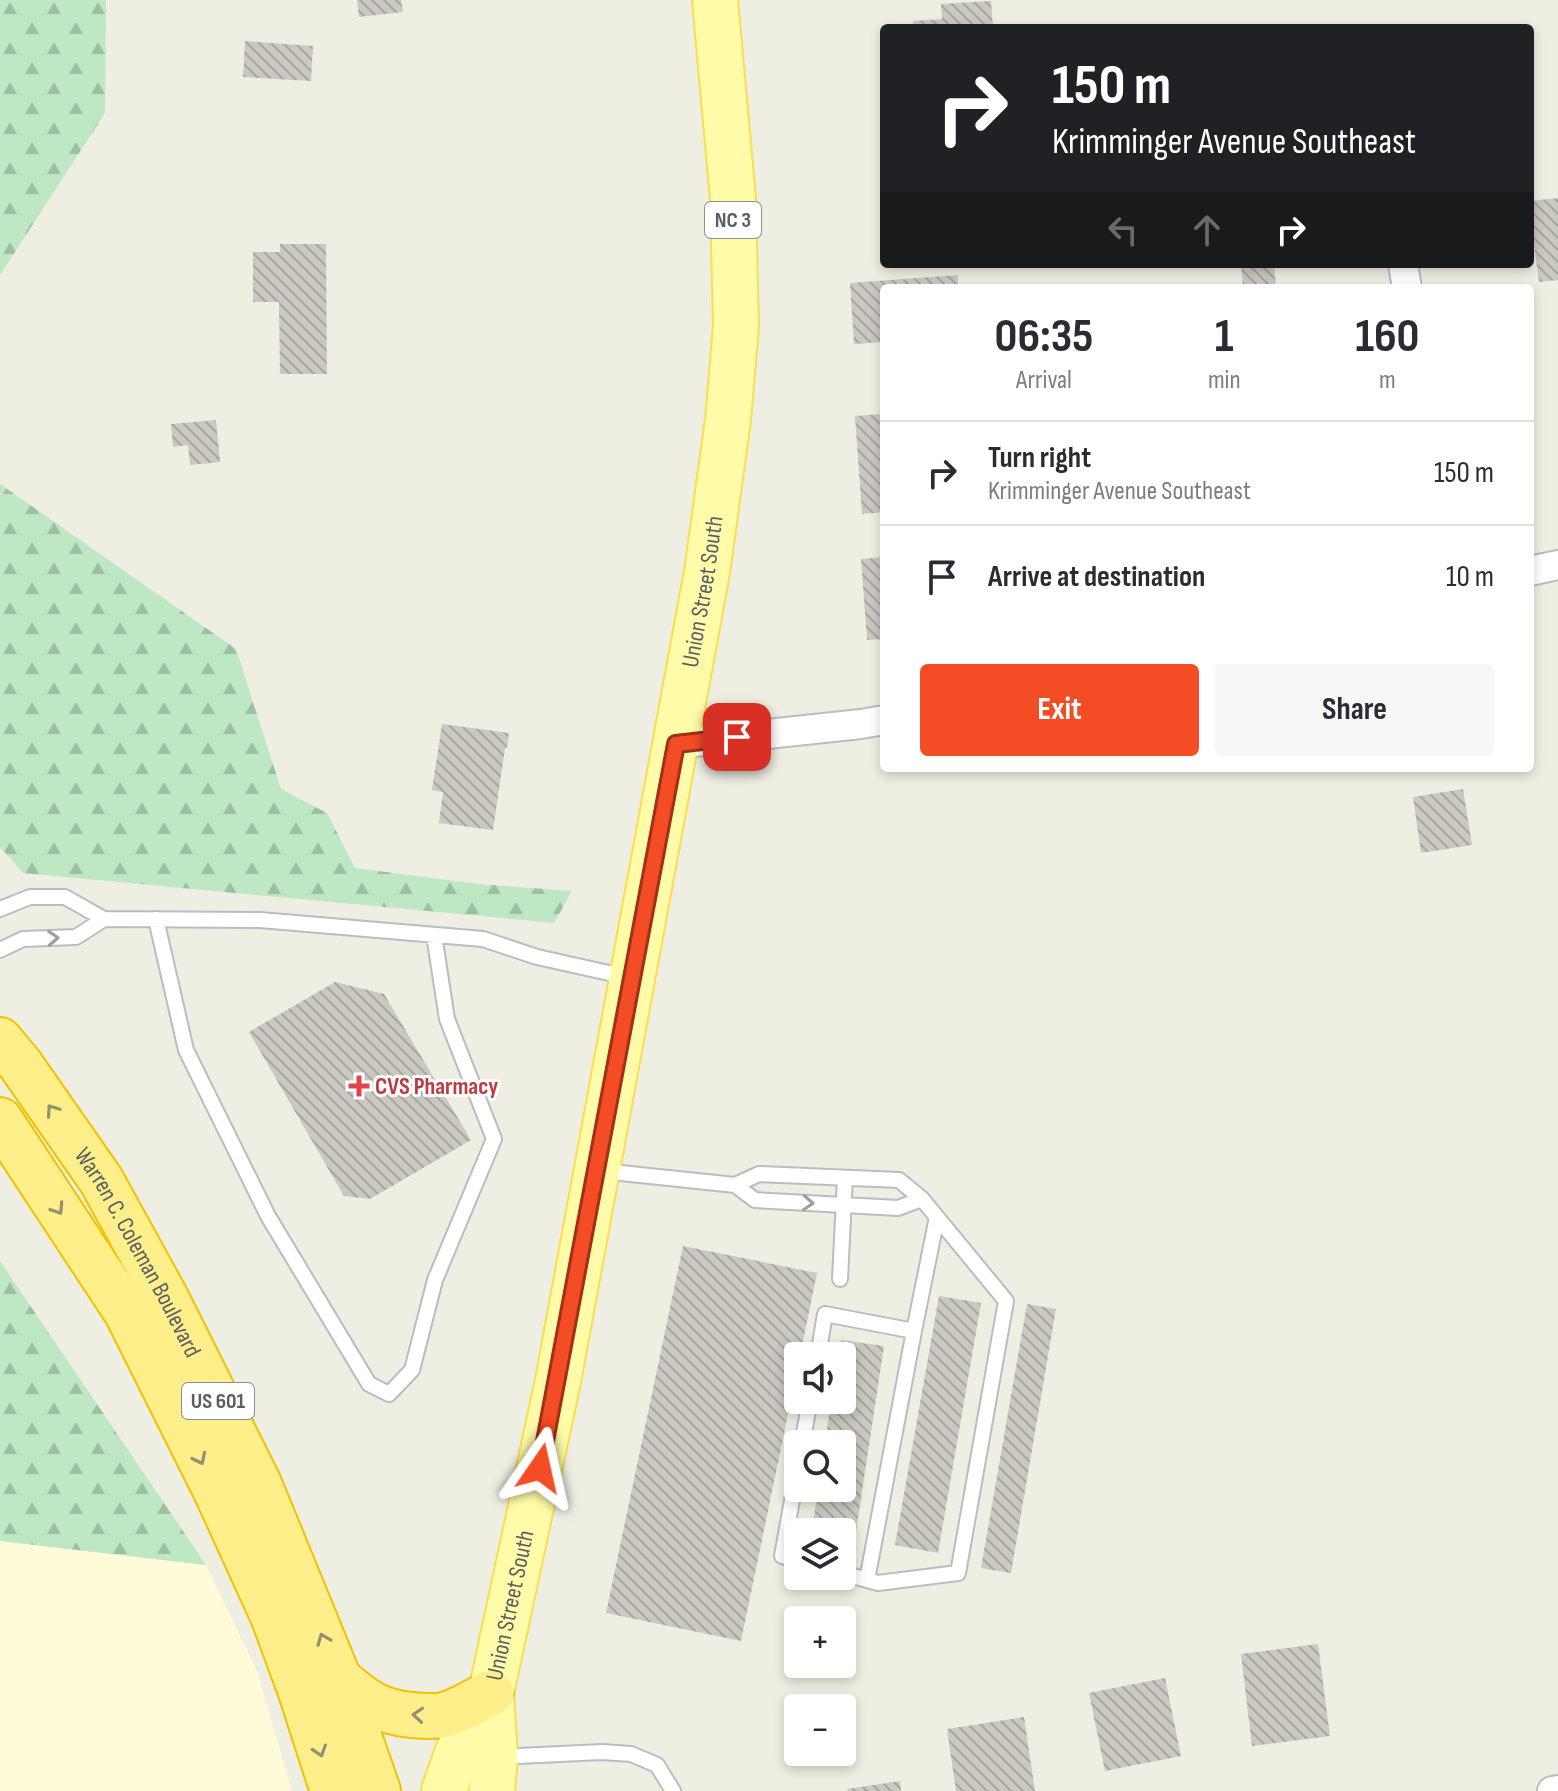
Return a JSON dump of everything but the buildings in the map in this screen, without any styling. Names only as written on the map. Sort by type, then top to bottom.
[{"type":"highway","name":"Warren C. Coleman Boulevard","points":[[0,1040],[101,1180],[166,1298],[259,1484],[339,1679],[378,1791]]},
{"type":"highway","name":"Warren C. Coleman Boulevard","points":[[0,1120],[127,1313],[216,1491],[273,1616],[333,1791]]},
{"type":"highway","points":[[339,1679],[362,1700],[383,1711],[403,1714],[447,1715],[491,1693]]},
{"type":"main road","name":"Union Street South","points":[[493,1774],[491,1693],[552,1410],[676,744],[707,572],[728,420],[736,326],[733,199],[715,0]]},
{"type":"main road","name":"Union Street South","points":[[444,1791],[458,1751],[491,1693]]},
{"type":"street","points":[[1534,570],[1558,565]]},
{"type":"street","points":[[676,744],[880,721]]},
{"type":"lane","points":[[0,909],[30,897],[65,897],[104,919],[260,920],[483,939],[537,957],[632,978]]},
{"type":"lane","points":[[0,950],[23,939],[76,937],[104,919]]},
{"type":"lane","points":[[156,919],[186,1050],[268,1216],[369,1384],[389,1394],[412,1370],[435,1280],[494,1139],[447,1019],[434,935]]},
{"type":"lane","points":[[596,1171],[735,1185],[759,1174],[899,1180],[922,1199],[1006,1301],[958,1573],[878,1583],[856,1577]]},
{"type":"lane","points":[[840,1279],[845,1178]]},
{"type":"lane","points":[[735,1185],[755,1200],[898,1208],[922,1199]]},
{"type":"lane","points":[[867,1580],[937,1217]]},
{"type":"lane","points":[[820,1342],[825,1314],[914,1331]]},
{"type":"lane","points":[[493,1774],[602,1752],[631,1754],[657,1765],[673,1791]]},
{"type":"shaded area","points":[[0,1541],[206,1565],[257,1671],[292,1791],[0,1791]]},
{"type":"green space","points":[[0,0],[106,0],[105,113],[0,275]]},
{"type":"green space","points":[[0,484],[236,649],[281,789],[327,813],[355,868],[479,884],[572,891],[554,923],[23,873],[0,847]]},
{"type":"green space","points":[[0,1261],[206,1565],[0,1541]]},
{"type":"place","name":"CVS Pharmacy","points":[[359,1086]]},
{"type":"route","points":[[540,1468],[676,744],[737,737]]}]
